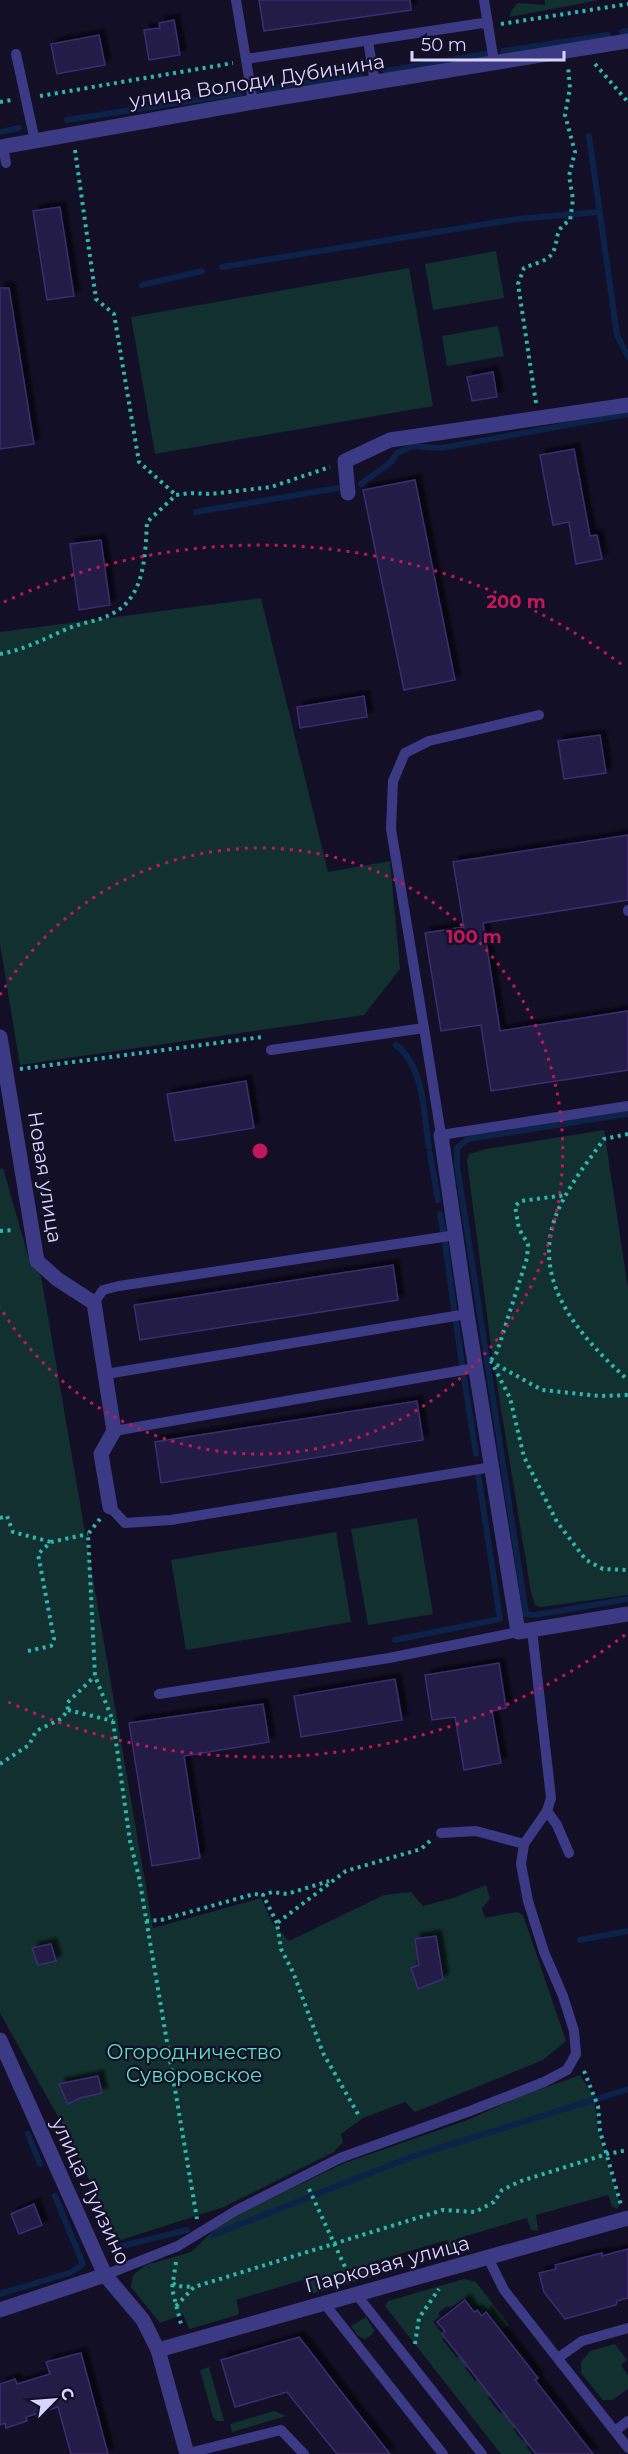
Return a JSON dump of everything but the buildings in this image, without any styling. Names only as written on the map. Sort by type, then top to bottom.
[{"type":"street","name":"улица Володи Дубинина","points":[[2,147],[253,102],[628,41]]},
{"type":"street","points":[[348,493],[345,461],[390,440],[628,405]]},
{"type":"street","name":"Новая улица","points":[[0,1037],[30,1229],[38,1261],[57,1279],[94,1303]]},
{"type":"street","points":[[441,1135],[475,1368],[525,1631],[628,1614]]},
{"type":"street","points":[[94,1303],[114,1431],[102,1454],[110,1507]]},
{"type":"street","name":"улица Луизино","points":[[0,2040],[105,2275],[143,2320],[158,2350],[186,2454]]},
{"type":"street","name":"Парковая улица","points":[[158,2350],[324,2303],[354,2288],[488,2258],[625,2212]]},
{"type":"street","points":[[0,2310],[105,2275]]},
{"type":"lane","points":[[236,0],[253,102]]},
{"type":"lane","points":[[484,0],[494,63]]},
{"type":"lane","points":[[246,59],[483,23],[488,25]]},
{"type":"lane","points":[[368,41],[375,83]]},
{"type":"lane","points":[[16,54],[35,141]]},
{"type":"lane","points":[[2,147],[6,163]]},
{"type":"lane","points":[[539,715],[429,741],[405,753],[393,781],[391,829],[441,1135],[628,1106]]},
{"type":"lane","points":[[271,1050],[424,1028]]},
{"type":"lane","points":[[94,1303],[103,1290],[119,1286],[456,1235]]},
{"type":"lane","points":[[106,1374],[467,1314]]},
{"type":"lane","points":[[114,1431],[475,1368]]},
{"type":"lane","points":[[110,1507],[125,1523],[171,1520],[492,1467]]},
{"type":"lane","points":[[105,2275],[178,2246],[237,2210],[340,2158],[544,2082],[567,2070],[576,2054],[574,2031],[563,1996],[544,1953],[528,1901],[521,1864],[524,1844],[547,1811],[550,1798],[525,1631],[389,1658],[159,1694]]},
{"type":"lane","points":[[547,1811],[557,1825],[569,1852]]},
{"type":"lane","points":[[441,1833],[476,1832],[524,1844]]},
{"type":"lane","points":[[488,2258],[504,2290],[628,2448]]},
{"type":"lane","points":[[354,2288],[482,2454]]},
{"type":"lane","points":[[324,2303],[443,2454]]},
{"type":"lane","points":[[558,2358],[582,2341],[628,2328]]},
{"type":"lane","points":[[615,2431],[628,2421]]},
{"type":"lane","points":[[186,2454],[281,2430],[304,2454]]},
{"type":"path","points":[[488,25],[628,4]]},
{"type":"path","points":[[581,48],[628,102]]},
{"type":"path","points":[[538,418],[518,284],[524,268],[552,254],[559,231],[563,224],[570,221],[572,214],[573,199],[569,176],[575,152],[565,115],[570,88],[565,51]]},
{"type":"path","points":[[0,102],[246,59]]},
{"type":"path","points":[[72,134],[85,210],[96,299],[114,314],[140,462],[176,495]]},
{"type":"path","points":[[0,654],[18,651],[71,627],[104,618],[119,610],[132,597],[143,573],[147,522],[176,495],[211,494],[271,487],[345,461]]},
{"type":"path","points":[[7,1071],[265,1037],[283,1047]]},
{"type":"path","points":[[628,1134],[604,1139],[560,1205],[547,1253],[549,1273],[572,1321],[605,1359],[628,1380]]},
{"type":"path","points":[[491,1361],[497,1352],[527,1258],[528,1244],[519,1229],[515,1206],[527,1200],[566,1195]]},
{"type":"path","points":[[491,1361],[542,1390],[600,1396],[628,1395]]},
{"type":"path","points":[[491,1361],[510,1398],[524,1457],[557,1522],[586,1560],[603,1569],[628,1570]]},
{"type":"path","points":[[0,1518],[7,1516],[13,1532],[51,1542],[88,1534],[110,1507]]},
{"type":"path","points":[[88,1534],[95,1676],[113,1721],[130,1841],[169,2049],[168,2060],[199,2232]]},
{"type":"path","points":[[28,1651],[51,1646],[54,1639],[38,1554],[51,1542]]},
{"type":"path","points":[[0,1764],[29,1745],[36,1731],[62,1719],[68,1710],[67,1703],[95,1676]]},
{"type":"path","points":[[68,1710],[113,1721]]},
{"type":"path","points":[[277,1923],[346,1871],[421,1849],[441,1833]]},
{"type":"path","points":[[146,1920],[161,1920],[254,1894],[262,1895],[272,1892],[288,1894],[334,1880]]},
{"type":"path","points":[[262,1895],[277,1923],[281,1949],[294,1972],[323,2053],[358,2114]]},
{"type":"path","points":[[576,2054],[598,2106],[600,2131],[625,2212]]},
{"type":"path","points":[[173,2282],[176,2286],[194,2287],[443,2210],[475,2212],[494,2202],[502,2190],[521,2181],[607,2154],[628,2150]]},
{"type":"path","points":[[310,2191],[354,2288]]},
{"type":"path","points":[[178,2246],[172,2289],[183,2330]]},
{"type":"path","points":[[414,2348],[419,2318],[442,2283]]},
{"type":"path","points":[[176,2306],[194,2287]]},
{"type":"green space","points":[[545,0],[599,0],[510,17],[511,11],[518,3],[545,5]]},
{"type":"green space","points":[[496,251],[504,298],[433,310],[425,264]]},
{"type":"green space","points":[[409,268],[433,406],[155,454],[131,317]]},
{"type":"green space","points":[[498,326],[504,356],[447,366],[442,336]]},
{"type":"green space","points":[[261,598],[328,872],[390,861],[400,969],[364,1015],[20,1065],[0,944],[0,632]]},
{"type":"green space","points":[[604,1130],[628,1288],[628,1595],[541,1607],[535,1605],[531,1592],[492,1354],[467,1161],[469,1154],[486,1149]]},
{"type":"green space","name":"Огородничество Суворовское","points":[[3,1168],[29,1259],[41,1276],[153,1928],[261,1898],[273,1924],[289,1941],[384,1895],[411,1892],[423,1906],[453,1898],[486,1885],[490,1899],[482,1908],[485,1918],[517,1912],[523,1915],[566,2041],[543,2060],[415,2112],[405,2102],[363,2118],[341,2134],[343,2142],[334,2152],[224,2207],[121,2240],[116,2237],[66,2131],[0,2013],[0,1169]]},
{"type":"green space","points":[[417,1518],[433,1614],[368,1625],[351,1529]]},
{"type":"green space","points":[[336,1532],[351,1622],[186,1650],[171,1560]]},
{"type":"green space","points":[[580,2075],[594,2097],[598,2130],[620,2204],[617,2209],[612,2206],[608,2195],[536,2215],[538,2231],[531,2230],[527,2218],[456,2239],[459,2250],[456,2254],[452,2252],[447,2240],[376,2261],[379,2275],[311,2294],[307,2291],[303,2280],[236,2300],[238,2315],[189,2329],[183,2314],[160,2323],[131,2287],[133,2275],[146,2265],[191,2252],[214,2230],[244,2212],[342,2164],[470,2119],[516,2098]]},
{"type":"green space","points":[[464,2279],[476,2282],[509,2325],[503,2330],[487,2309],[482,2312],[477,2306],[474,2308],[467,2298],[450,2308],[447,2306],[438,2313],[440,2316],[433,2322],[445,2337],[442,2339],[457,2358],[460,2356],[467,2366],[465,2368],[475,2381],[478,2380],[491,2395],[488,2398],[516,2427],[513,2429],[523,2441],[529,2444],[526,2447],[532,2454],[501,2454],[385,2306],[388,2301]]},
{"type":"green space","points":[[366,2317],[374,2330],[372,2335],[365,2339],[358,2336],[351,2326]]},
{"type":"green space","points":[[615,2344],[627,2360],[621,2365],[628,2375],[628,2389],[612,2400],[603,2400],[581,2373],[581,2362],[590,2351]]},
{"type":"green space","points":[[209,2367],[224,2421],[217,2421],[213,2417],[200,2370]]},
{"type":"green space","points":[[274,2411],[286,2416],[232,2432],[230,2424]]},
{"type":"waterway","points":[[622,32],[628,31]]},
{"type":"waterway","points":[[503,51],[608,35]]},
{"type":"waterway","points":[[386,71],[485,54]]},
{"type":"waterway","points":[[259,90],[360,75]]},
{"type":"waterway","points":[[67,120],[241,93]]},
{"type":"waterway","points":[[0,132],[19,128]]},
{"type":"waterway","points":[[589,136],[617,335],[628,357]]},
{"type":"waterway","points":[[222,267],[517,219],[600,212]]},
{"type":"waterway","points":[[142,285],[202,271]]},
{"type":"waterway","points":[[361,484],[391,462],[397,453],[413,446],[441,448],[628,414]]},
{"type":"waterway","points":[[196,512],[338,488]]},
{"type":"waterway","points":[[396,1045],[413,1065],[418,1078],[429,1147]]},
{"type":"waterway","points":[[628,1114],[468,1139],[457,1148],[457,1165],[526,1614],[535,1615],[628,1599]]},
{"type":"waterway","points":[[430,1153],[438,1200]]},
{"type":"waterway","points":[[440,1214],[443,1231]]},
{"type":"waterway","points":[[445,1242],[454,1309]]},
{"type":"waterway","points":[[456,1322],[462,1364]]},
{"type":"waterway","points":[[464,1377],[476,1454]]},
{"type":"waterway","points":[[395,1640],[500,1619],[478,1473]]},
{"type":"waterway","points":[[580,1940],[628,1931]]},
{"type":"waterway","points":[[213,2235],[411,2157],[628,2089]]},
{"type":"waterway","points":[[28,2134],[40,2164]]},
{"type":"waterway","points":[[0,2294],[72,2272],[83,2264],[55,2196]]},
{"type":"waterway","points":[[118,2247],[187,2230]]}]
